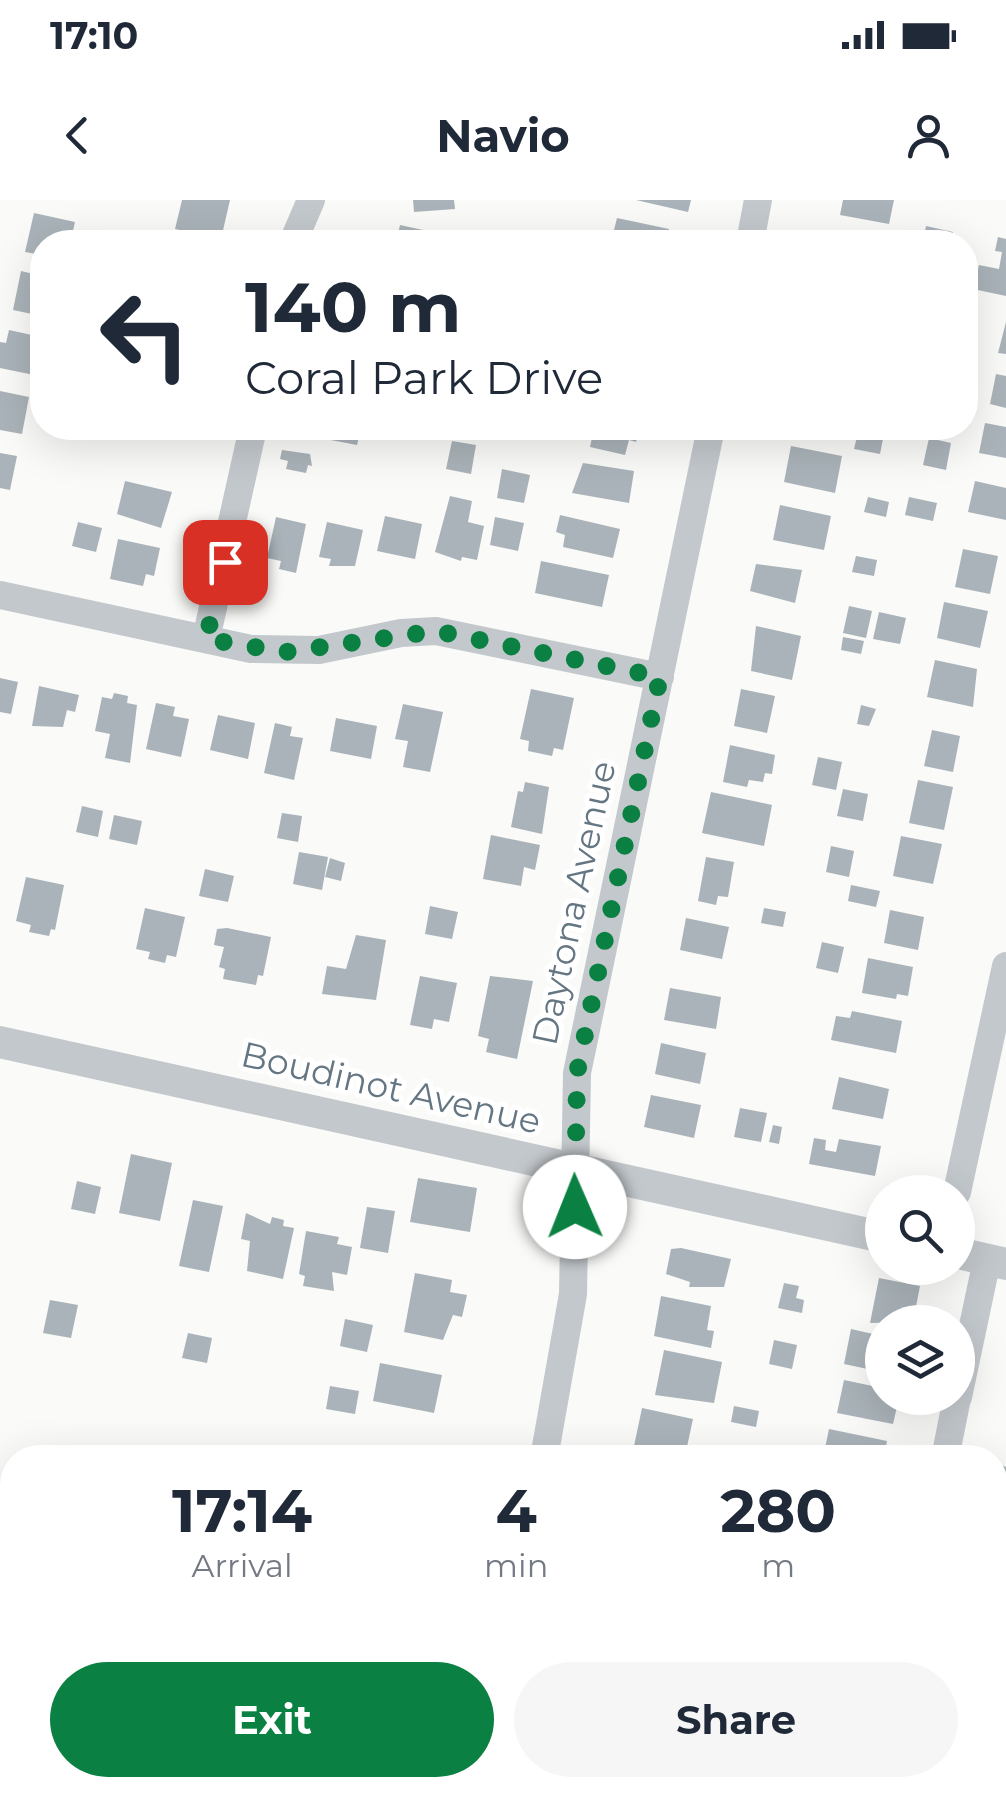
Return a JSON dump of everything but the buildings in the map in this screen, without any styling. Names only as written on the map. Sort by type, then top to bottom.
[{"type":"street","points":[[298,230],[311,200]]},
{"type":"street","points":[[752,230],[758,200]]},
{"type":"street","points":[[206,639],[250,440]]},
{"type":"street","name":"Daytona Avenue","points":[[546,1445],[573,1294],[577,1073],[709,440]]},
{"type":"street","points":[[0,594],[206,639],[285,652],[436,631],[660,677]]},
{"type":"street","points":[[961,1175],[1006,966]]},
{"type":"street","name":"Boudinot Avenue","points":[[0,1042],[865,1233]]},
{"type":"street","points":[[975,1305],[984,1259]]},
{"type":"street","points":[[948,1445],[953,1415]]},
{"type":"route","points":[[225,562],[206,639],[285,652],[436,631],[660,677],[577,1073],[575,1207]]}]
